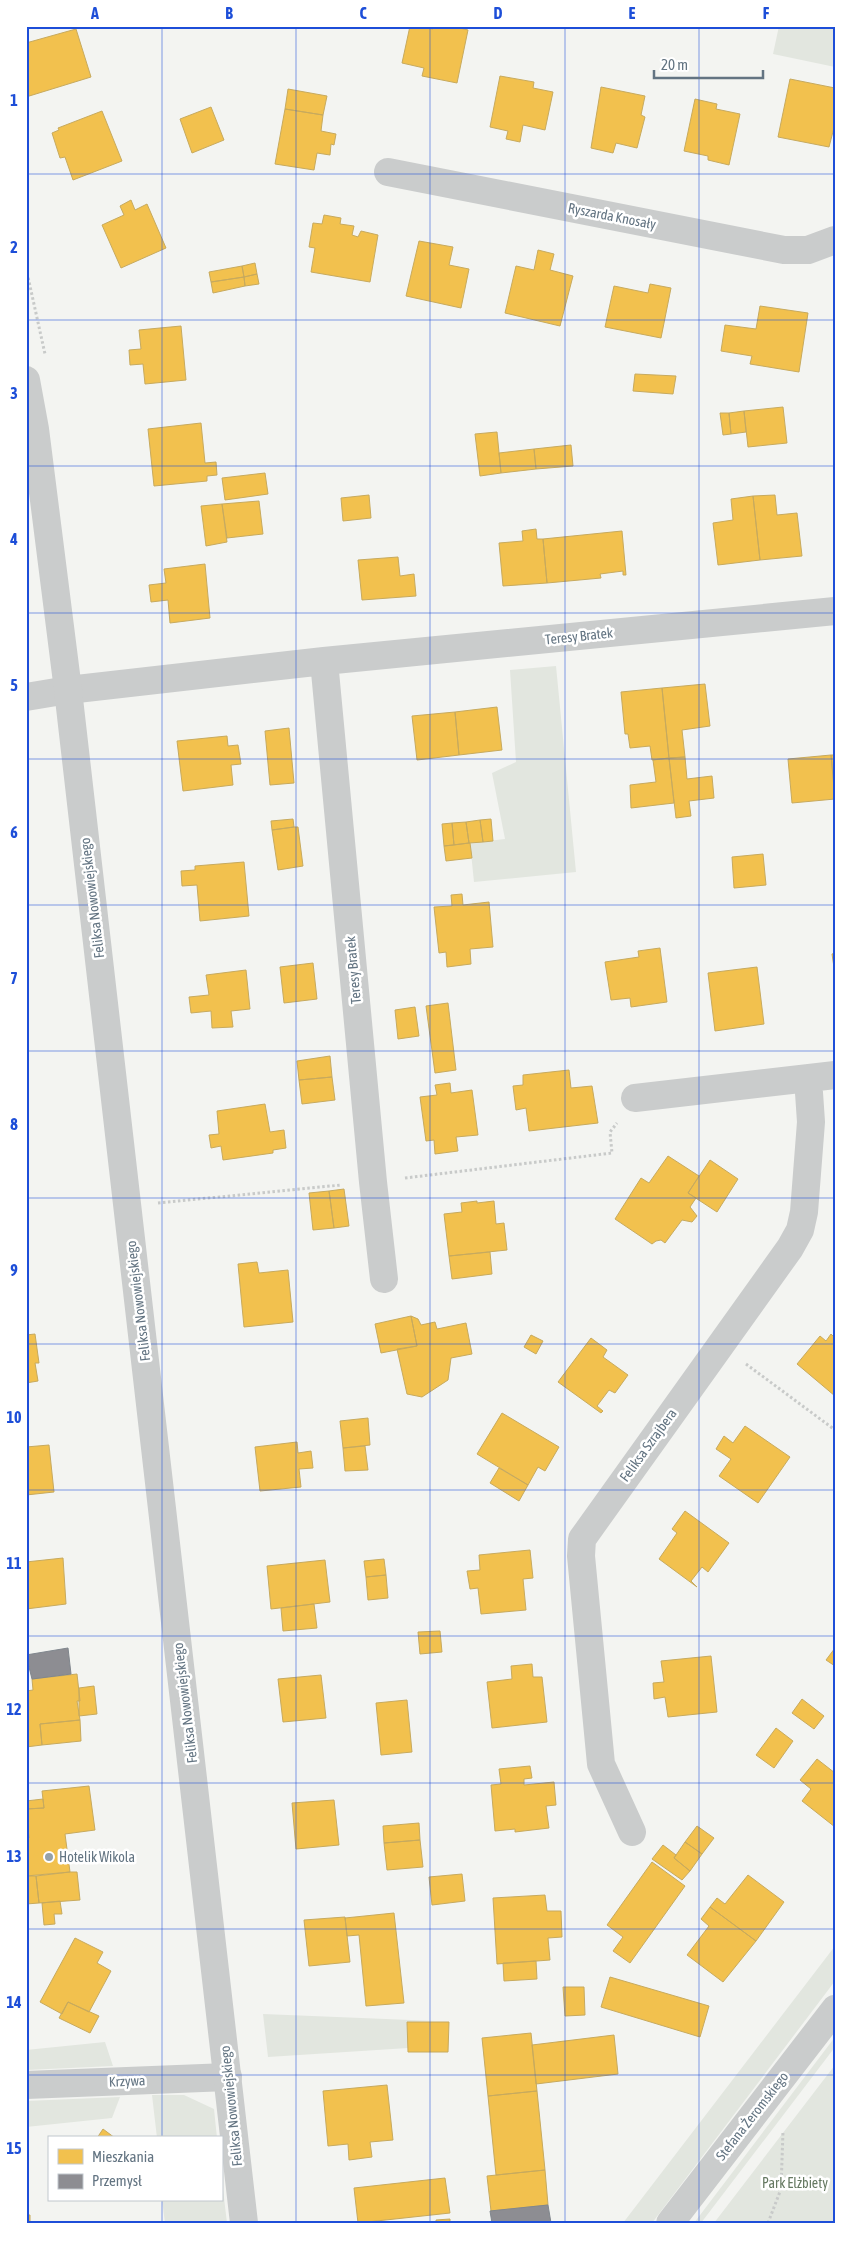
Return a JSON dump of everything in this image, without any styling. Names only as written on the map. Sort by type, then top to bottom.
[{"type":"street","name":"Ryszarda Knosały","points":[[388,172],[784,250],[808,250],[835,240]]},
{"type":"street","name":"Feliksa Nowowiejskiego","points":[[26,380],[35,429],[68,690],[244,2223]]},
{"type":"street","name":"Teresy Bratek","points":[[68,690],[324,661],[835,611]]},
{"type":"street","name":"Teresy Bratek","points":[[324,661],[373,1182],[384,1279]]},
{"type":"street","points":[[26,697],[68,690]]},
{"type":"street","points":[[635,1098],[835,1075]]},
{"type":"street","name":"Feliksa Szrajbera","points":[[632,1832],[601,1764],[581,1556],[582,1539],[790,1248],[800,1230],[804,1212],[811,1122],[808,1078]]},
{"type":"street","name":"Stefana Żeromskiego","points":[[670,2223],[835,2009]]},
{"type":"street","name":"Krzywa","points":[[26,2085],[228,2077]]},
{"type":"path","points":[[151,1204],[373,1182],[612,1153],[610,1132],[635,1098]]},
{"type":"path","points":[[720,1344],[835,1430]]},
{"type":"path","points":[[768,2223],[781,2189],[784,2149],[782,2124]]},
{"type":"green space","points":[[779,26],[835,26],[835,67],[773,54]]},
{"type":"green space","points":[[556,666],[576,872],[474,882],[470,843],[505,839],[492,773],[516,762],[510,670]]},
{"type":"green space","points":[[835,1946],[835,1981],[652,2223],[623,2223]]},
{"type":"green space","points":[[263,2014],[435,2021],[407,2022],[408,2048],[268,2057]]},
{"type":"green space","points":[[835,2037],[835,2047],[701,2223],[694,2223]]},
{"type":"green space","points":[[105,2042],[113,2066],[26,2070],[26,2050]]},
{"type":"green space","name":"Park Elżbiety","points":[[835,2065],[835,2223],[714,2223]]},
{"type":"green space","points":[[152,2095],[184,2095],[214,2109],[217,2136],[157,2136]]},
{"type":"green space","points":[[120,2097],[112,2118],[26,2127],[26,2101]]},
{"type":"green space","points":[[222,2181],[227,2223],[165,2223],[162,2202],[222,2202]]},
{"type":"building: Mieszkania","points":[[410,26],[433,29],[434,26],[452,26],[468,30],[457,83],[422,76],[424,68],[402,63]]},
{"type":"building: Mieszkania","points":[[76,29],[91,77],[26,97],[26,61],[28,60],[26,43]]},
{"type":"building: Mieszkania","points":[[500,76],[534,82],[533,88],[553,92],[545,130],[523,125],[520,142],[506,139],[508,131],[490,127]]},
{"type":"building: Mieszkania","points":[[790,79],[835,88],[835,124],[829,147],[778,137]]},
{"type":"building: Mieszkania","points":[[601,87],[645,96],[641,115],[645,117],[637,148],[616,143],[613,153],[591,148]]},
{"type":"building: Mieszkania","points":[[288,89],[327,96],[323,115],[285,109]]},
{"type":"building: Mieszkania","points":[[695,99],[717,104],[716,109],[740,114],[729,165],[708,160],[708,156],[684,151]]},
{"type":"building: Mieszkania","points":[[211,107],[224,140],[192,153],[180,119]]},
{"type":"building: Mieszkania","points":[[285,109],[323,115],[321,131],[336,134],[334,145],[331,144],[330,155],[317,153],[314,170],[275,164]]},
{"type":"building: Mieszkania","points":[[102,111],[122,161],[73,180],[65,157],[60,158],[52,133],[59,130],[58,128]]},
{"type":"building: Mieszkania","points":[[131,200],[135,210],[147,204],[166,248],[121,268],[102,225],[124,215],[120,206]]},
{"type":"building: Mieszkania","points":[[324,215],[341,218],[340,224],[354,226],[352,235],[358,237],[361,231],[378,235],[370,282],[311,272],[315,248],[309,247],[313,223],[322,224]]},
{"type":"building: Mieszkania","points":[[419,241],[453,247],[449,265],[469,269],[461,308],[406,296]]},
{"type":"building: Mieszkania","points":[[538,250],[554,254],[550,270],[573,276],[560,326],[505,313],[516,266],[534,270]]},
{"type":"building: Mieszkania","points":[[255,263],[257,274],[244,277],[242,266]]},
{"type":"building: Mieszkania","points":[[242,266],[244,277],[211,282],[209,272]]},
{"type":"building: Mieszkania","points":[[257,274],[259,284],[245,286],[244,277]]},
{"type":"building: Mieszkania","points":[[244,277],[245,286],[213,293],[211,282]]},
{"type":"building: Mieszkania","points":[[650,284],[671,288],[661,338],[605,327],[614,286],[648,293]]},
{"type":"building: Mieszkania","points":[[760,306],[808,313],[799,372],[750,364],[752,356],[721,351],[725,325],[756,329]]},
{"type":"building: Mieszkania","points":[[181,326],[186,380],[145,384],[143,364],[130,365],[129,350],[141,349],[139,330]]},
{"type":"building: Mieszkania","points":[[635,374],[676,376],[673,394],[633,391]]},
{"type":"building: Mieszkania","points":[[783,407],[787,443],[748,447],[744,411]]},
{"type":"building: Mieszkania","points":[[744,411],[746,432],[731,434],[729,413]]},
{"type":"building: Mieszkania","points":[[720,413],[729,413],[731,434],[723,435]]},
{"type":"building: Mieszkania","points":[[201,423],[205,463],[216,462],[217,475],[207,476],[207,481],[154,486],[148,429]]},
{"type":"building: Mieszkania","points":[[497,432],[501,473],[480,476],[475,434]]},
{"type":"building: Mieszkania","points":[[571,445],[573,466],[536,469],[534,449]]},
{"type":"building: Mieszkania","points":[[534,449],[536,469],[501,473],[499,453]]},
{"type":"building: Mieszkania","points":[[265,473],[268,494],[225,500],[222,478]]},
{"type":"building: Mieszkania","points":[[369,495],[371,518],[343,521],[341,498]]},
{"type":"building: Mieszkania","points":[[775,495],[777,515],[797,513],[802,556],[760,560],[753,496]]},
{"type":"building: Mieszkania","points":[[753,496],[760,560],[718,565],[713,523],[733,520],[731,499]]},
{"type":"building: Mieszkania","points":[[259,501],[263,534],[227,538],[222,504]]},
{"type":"building: Mieszkania","points":[[222,504],[227,542],[206,546],[201,506]]},
{"type":"building: Mieszkania","points":[[536,529],[537,539],[543,539],[547,583],[503,586],[499,543],[523,541],[522,531]]},
{"type":"building: Mieszkania","points":[[622,531],[626,575],[623,575],[623,571],[600,574],[601,578],[547,583],[543,539]]},
{"type":"building: Mieszkania","points":[[398,557],[400,576],[414,574],[416,596],[362,600],[358,560]]},
{"type":"building: Mieszkania","points":[[205,564],[210,618],[170,623],[168,600],[151,602],[149,585],[166,583],[164,569]]},
{"type":"building: Mieszkania","points":[[705,684],[710,726],[682,730],[685,757],[669,758],[662,688]]},
{"type":"building: Mieszkania","points":[[662,688],[669,758],[652,760],[650,746],[630,748],[628,734],[625,734],[621,692]]},
{"type":"building: Mieszkania","points":[[497,707],[502,750],[459,755],[455,712]]},
{"type":"building: Mieszkania","points":[[455,712],[459,755],[417,760],[412,716]]},
{"type":"building: Mieszkania","points":[[289,728],[294,783],[270,785],[265,731]]},
{"type":"building: Mieszkania","points":[[227,736],[228,746],[238,745],[241,764],[231,765],[233,785],[183,791],[177,741]]},
{"type":"building: Mieszkania","points":[[831,755],[835,755],[835,794]]},
{"type":"building: Mieszkania","points":[[831,755],[835,799],[792,803],[788,759]]},
{"type":"building: Mieszkania","points":[[685,757],[687,779],[712,776],[714,798],[689,801],[691,816],[676,818],[669,758]]},
{"type":"building: Mieszkania","points":[[669,758],[674,803],[631,808],[630,785],[656,782],[653,760]]},
{"type":"building: Mieszkania","points":[[293,819],[294,827],[272,830],[271,821]]},
{"type":"building: Mieszkania","points":[[491,819],[493,841],[483,842],[480,820]]},
{"type":"building: Mieszkania","points":[[480,820],[483,842],[469,843],[466,822]]},
{"type":"building: Mieszkania","points":[[466,822],[469,843],[454,845],[452,823]]},
{"type":"building: Mieszkania","points":[[452,823],[454,845],[444,846],[442,824]]},
{"type":"building: Mieszkania","points":[[298,827],[303,866],[278,870],[272,830]]},
{"type":"building: Mieszkania","points":[[470,843],[472,858],[446,861],[444,846]]},
{"type":"building: Mieszkania","points":[[763,854],[766,885],[734,888],[732,857]]},
{"type":"building: Mieszkania","points":[[244,862],[249,916],[200,921],[197,885],[182,886],[181,871],[195,870],[195,866]]},
{"type":"building: Mieszkania","points":[[462,894],[463,905],[489,902],[493,947],[470,949],[471,964],[447,967],[446,952],[439,953],[434,907],[452,906],[451,895]]},
{"type":"building: Mieszkania","points":[[660,948],[667,1002],[631,1007],[630,998],[611,1000],[605,962],[639,957],[638,951]]},
{"type":"building: Mieszkania","points":[[835,953],[835,974],[832,954]]},
{"type":"building: Mieszkania","points":[[313,963],[317,999],[284,1003],[280,967]]},
{"type":"building: Mieszkania","points":[[757,967],[764,1024],[715,1031],[708,973]]},
{"type":"building: Mieszkania","points":[[246,970],[250,1009],[231,1011],[233,1027],[212,1028],[211,1011],[191,1013],[189,997],[209,995],[206,975]]},
{"type":"building: Mieszkania","points":[[448,1003],[456,1070],[435,1073],[426,1006]]},
{"type":"building: Mieszkania","points":[[415,1007],[419,1036],[398,1039],[395,1010]]},
{"type":"building: Mieszkania","points":[[330,1056],[332,1077],[299,1080],[297,1061]]},
{"type":"building: Mieszkania","points":[[569,1070],[571,1088],[592,1086],[598,1123],[529,1131],[526,1108],[516,1110],[513,1086],[523,1085],[523,1075]]},
{"type":"building: Mieszkania","points":[[332,1077],[335,1100],[302,1104],[299,1080]]},
{"type":"building: Mieszkania","points":[[450,1083],[451,1093],[472,1090],[478,1135],[456,1137],[458,1151],[435,1154],[434,1140],[426,1141],[420,1097],[437,1095],[435,1085]]},
{"type":"building: Mieszkania","points":[[265,1104],[270,1132],[284,1130],[286,1148],[273,1150],[273,1153],[223,1160],[221,1146],[211,1148],[209,1135],[219,1134],[217,1111]]},
{"type":"building: Mieszkania","points":[[668,1156],[699,1176],[688,1193],[696,1198],[690,1207],[697,1216],[692,1222],[682,1220],[665,1243],[661,1240],[652,1244],[615,1219],[641,1178],[649,1183]]},
{"type":"building: Mieszkania","points":[[710,1160],[738,1179],[717,1212],[688,1193]]},
{"type":"building: Mieszkania","points":[[344,1189],[349,1226],[334,1228],[329,1191]]},
{"type":"building: Mieszkania","points":[[329,1191],[334,1228],[313,1230],[309,1193]]},
{"type":"building: Mieszkania","points":[[477,1201],[477,1203],[494,1201],[496,1224],[504,1223],[507,1250],[449,1256],[444,1214],[462,1212],[461,1203]]},
{"type":"building: Mieszkania","points":[[490,1252],[492,1274],[452,1279],[449,1256]]},
{"type":"building: Mieszkania","points":[[257,1262],[259,1273],[288,1270],[293,1322],[244,1327],[238,1264]]},
{"type":"building: Mieszkania","points":[[411,1316],[417,1346],[381,1353],[375,1324]]},
{"type":"building: Mieszkania","points":[[411,1316],[418,1319],[421,1325],[435,1322],[437,1329],[466,1323],[472,1354],[451,1358],[448,1380],[422,1397],[407,1394],[397,1349],[417,1346]]},
{"type":"building: Mieszkania","points":[[35,1334],[39,1363],[35,1363],[38,1381],[26,1383],[26,1335]]},
{"type":"building: Mieszkania","points":[[831,1334],[835,1338],[835,1396],[797,1364],[820,1336],[826,1341]]},
{"type":"building: Mieszkania","points":[[531,1335],[543,1341],[536,1354],[524,1347]]},
{"type":"building: Mieszkania","points":[[591,1338],[607,1350],[603,1357],[628,1375],[615,1393],[609,1390],[597,1406],[603,1411],[601,1413],[558,1382]]},
{"type":"building: Mieszkania","points":[[502,1413],[559,1447],[545,1471],[538,1467],[528,1485],[477,1454]]},
{"type":"building: Mieszkania","points":[[368,1418],[370,1445],[343,1448],[340,1421]]},
{"type":"building: Mieszkania","points":[[745,1426],[790,1457],[758,1503],[719,1476],[731,1459],[716,1449],[724,1436],[733,1443]]},
{"type":"building: Mieszkania","points":[[297,1442],[298,1453],[311,1451],[313,1468],[299,1469],[301,1487],[260,1491],[255,1447]]},
{"type":"building: Mieszkania","points":[[49,1445],[54,1492],[26,1495],[26,1447]]},
{"type":"building: Mieszkania","points":[[365,1446],[368,1470],[345,1471],[343,1448]]},
{"type":"building: Mieszkania","points":[[499,1468],[528,1485],[519,1501],[490,1483]]},
{"type":"building: Mieszkania","points":[[685,1511],[729,1543],[708,1572],[702,1567],[691,1581],[697,1587],[659,1559],[677,1533],[672,1529]]},
{"type":"building: Mieszkania","points":[[530,1550],[533,1578],[523,1579],[526,1610],[481,1614],[478,1588],[470,1589],[467,1571],[480,1570],[479,1555]]},
{"type":"building: Mieszkania","points":[[63,1558],[66,1604],[26,1609],[26,1562]]},
{"type":"building: Mieszkania","points":[[384,1559],[386,1575],[366,1577],[364,1561]]},
{"type":"building: Mieszkania","points":[[325,1560],[330,1602],[271,1609],[267,1566]]},
{"type":"building: Mieszkania","points":[[386,1575],[388,1598],[368,1600],[366,1577]]},
{"type":"building: Mieszkania","points":[[314,1604],[317,1628],[283,1631],[281,1608]]},
{"type":"building: Mieszkania","points":[[440,1631],[442,1652],[420,1654],[418,1632]]},
{"type":"building: Mieszkania","points":[[835,1648],[835,1666],[826,1660]]},
{"type":"building: Mieszkania","points":[[711,1656],[717,1712],[668,1717],[665,1697],[654,1699],[653,1683],[664,1682],[661,1661]]},
{"type":"building: Mieszkania","points":[[532,1664],[533,1677],[542,1677],[547,1722],[492,1728],[487,1682],[512,1679],[511,1666]]},
{"type":"building: Mieszkania","points":[[77,1674],[80,1701],[77,1701],[80,1720],[40,1724],[42,1745],[26,1747],[26,1691],[33,1690],[32,1679]]},
{"type":"building: Mieszkania","points":[[321,1675],[326,1718],[283,1722],[278,1679]]},
{"type":"building: Mieszkania","points":[[94,1686],[97,1714],[79,1716],[79,1688]]},
{"type":"building: Mieszkania","points":[[802,1699],[824,1716],[814,1729],[792,1713]]},
{"type":"building: Mieszkania","points":[[407,1700],[412,1752],[381,1755],[376,1703]]},
{"type":"building: Mieszkania","points":[[80,1720],[81,1741],[42,1745],[40,1724]]},
{"type":"building: Mieszkania","points":[[776,1728],[793,1741],[774,1768],[756,1755]]},
{"type":"building: Mieszkania","points":[[817,1759],[835,1773],[835,1827],[802,1801],[811,1789],[800,1780]]},
{"type":"building: Mieszkania","points":[[530,1766],[532,1778],[524,1779],[524,1785],[554,1782],[556,1805],[546,1806],[549,1828],[515,1832],[515,1829],[495,1831],[491,1785],[501,1784],[499,1769]]},
{"type":"building: Mieszkania","points":[[89,1786],[95,1830],[65,1834],[70,1872],[26,1876],[26,1838],[29,1838],[26,1809],[44,1808],[42,1791]]},
{"type":"building: Mieszkania","points":[[43,1799],[44,1808],[26,1809],[26,1801]]},
{"type":"building: Mieszkania","points":[[334,1800],[339,1845],[296,1849],[292,1803]]},
{"type":"building: Mieszkania","points":[[419,1823],[420,1840],[384,1843],[383,1826]]},
{"type":"building: Mieszkania","points":[[697,1826],[714,1838],[702,1854],[685,1842]]},
{"type":"building: Mieszkania","points":[[420,1840],[423,1867],[387,1870],[384,1843]]},
{"type":"building: Mieszkania","points":[[685,1842],[702,1854],[690,1871],[674,1858]]},
{"type":"building: Mieszkania","points":[[663,1845],[676,1855],[674,1858],[690,1871],[682,1880],[652,1859]]},
{"type":"building: Mieszkania","points":[[652,1862],[685,1886],[630,1963],[613,1951],[623,1937],[607,1925]]},
{"type":"building: Mieszkania","points":[[77,1872],[80,1900],[39,1903],[36,1876]]},
{"type":"building: Mieszkania","points":[[462,1874],[465,1901],[432,1905],[429,1877]]},
{"type":"building: Mieszkania","points":[[748,1875],[784,1902],[756,1941],[710,1907],[717,1898],[725,1904]]},
{"type":"building: Mieszkania","points":[[26,1876],[36,1876],[39,1903],[26,1904]]},
{"type":"building: Mieszkania","points":[[545,1895],[547,1911],[561,1911],[562,1937],[548,1938],[550,1960],[497,1964],[493,1898]]},
{"type":"building: Mieszkania","points":[[60,1901],[62,1914],[54,1914],[55,1924],[44,1925],[42,1903]]},
{"type":"building: Mieszkania","points":[[710,1907],[756,1941],[723,1982],[687,1955],[709,1926],[701,1919]]},
{"type":"building: Mieszkania","points":[[394,1913],[404,2003],[366,2006],[359,1935],[347,1936],[345,1918]]},
{"type":"building: Mieszkania","points":[[345,1917],[350,1962],[309,1966],[304,1920]]},
{"type":"building: Mieszkania","points":[[75,1938],[103,1952],[97,1963],[111,1971],[89,2012],[68,2002],[62,2014],[40,2002]]},
{"type":"building: Mieszkania","points":[[536,1961],[537,1979],[504,1981],[503,1963]]},
{"type":"building: Mieszkania","points":[[610,1977],[709,2006],[700,2037],[601,2007]]},
{"type":"building: Mieszkania","points":[[563,1987],[584,1987],[585,2015],[565,2016]]},
{"type":"building: Mieszkania","points":[[68,2002],[99,2016],[90,2033],[59,2018]]},
{"type":"building: Mieszkania","points":[[407,2022],[449,2022],[448,2052],[408,2052]]},
{"type":"building: Mieszkania","points":[[531,2033],[537,2091],[488,2096],[482,2038]]},
{"type":"building: Mieszkania","points":[[614,2035],[618,2074],[536,2084],[532,2045]]},
{"type":"building: Mieszkania","points":[[387,2085],[393,2140],[370,2142],[372,2157],[349,2160],[348,2144],[328,2146],[323,2091]]},
{"type":"building: Mieszkania","points":[[537,2091],[545,2170],[496,2175],[488,2096]]},
{"type":"building: Mieszkania","points":[[103,2129],[112,2136],[98,2136]]},
{"type":"building: Mieszkania","points":[[545,2170],[548,2205],[491,2211],[487,2176]]},
{"type":"building: Mieszkania","points":[[445,2178],[450,2213],[358,2223],[354,2188]]},
{"type":"building: Mieszkania","points":[[26,2215],[30,2215],[30,2223],[26,2223]]},
{"type":"building: Mieszkania","points":[[450,2219],[450,2223],[436,2223],[436,2220]]},
{"type":"building: Przemysł","points":[[68,1648],[71,1674],[32,1679],[26,1655]]},
{"type":"building: Przemysł","points":[[548,2205],[551,2223],[492,2223],[490,2211]]},
{"type":"place","name":"Hotelik Wikola","points":[[49,1857]]}]
